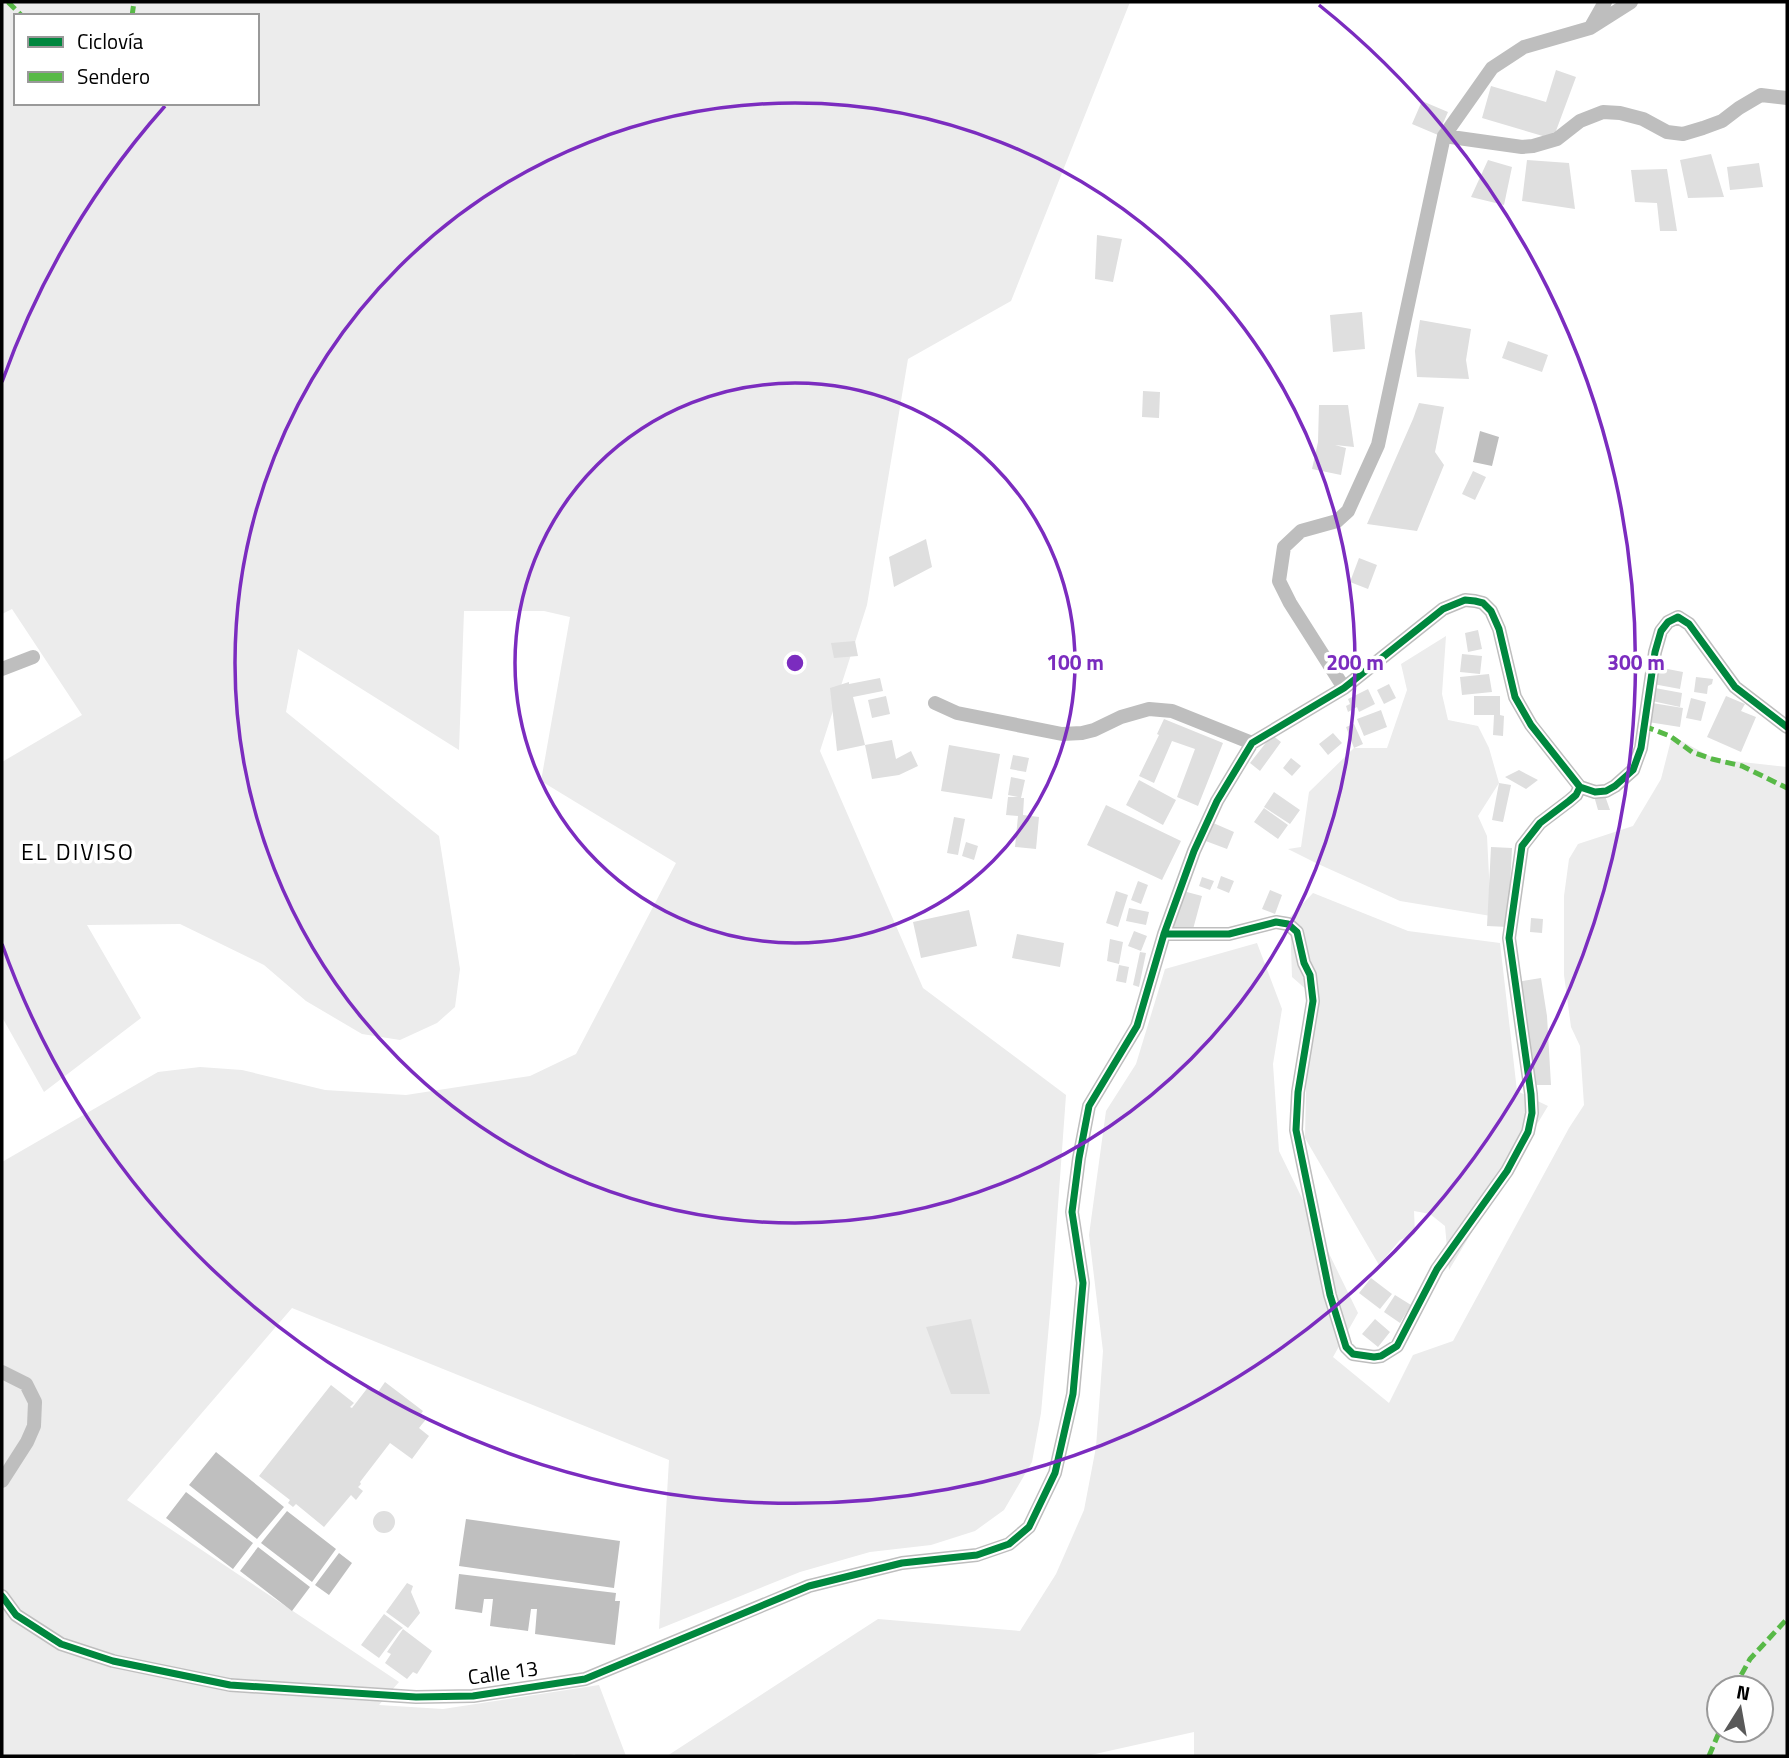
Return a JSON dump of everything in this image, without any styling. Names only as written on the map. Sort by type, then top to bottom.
[{"type":"street","points":[[1590,28],[1605,2]]},
{"type":"street","points":[[1344,688],[1279,581],[1284,547],[1301,531],[1337,521],[1348,511],[1378,445],[1444,136],[1492,68],[1524,47],[1590,28],[1631,2]]},
{"type":"street","points":[[1444,136],[1522,147],[1533,146],[1557,139],[1580,121],[1603,112],[1643,119],[1667,132],[1683,134],[1722,121],[1761,95],[1787,98]]},
{"type":"street","points":[[1580,787],[1569,801],[1540,823],[1521,846],[1509,938],[1531,1094],[1532,1113],[1528,1132],[1507,1171],[1437,1269],[1397,1346],[1381,1356],[1353,1354],[1346,1347],[1330,1295],[1296,1130],[1298,1092],[1313,1001],[1310,975],[1304,963],[1297,932],[1287,924],[1276,922],[1230,934],[1164,934],[1194,851],[1217,801],[1252,743],[1344,688],[1443,609],[1465,600],[1483,603],[1491,611],[1499,629],[1515,697],[1531,725],[1580,787],[1595,792],[1606,791],[1633,770],[1642,748],[1655,652],[1661,631],[1668,622],[1678,617],[1689,624],[1735,687],[1787,727]]},
{"type":"street","points":[[2,668],[33,657]]},
{"type":"street","points":[[935,703],[957,713],[1062,734],[1094,730],[1121,717],[1149,709],[1172,711],[1252,743]]},
{"type":"street","name":"Calle 13","points":[[2,1596],[16,1615],[61,1644],[126,1664],[230,1685],[416,1697],[473,1696],[585,1679],[809,1587],[902,1563],[977,1555],[1009,1544],[1029,1527],[1055,1473],[1073,1394],[1083,1283],[1072,1212],[1089,1106],[1138,1026],[1164,934]]},
{"type":"street","points":[[2,1372],[26,1384],[35,1402],[34,1426],[2,1481]]},
{"type":"shaded area","points":[[2,2],[1130,2],[1011,301],[908,359],[867,605],[820,751],[923,988],[1066,1095],[1041,1413],[1032,1462],[1004,1510],[975,1531],[931,1545],[870,1552],[800,1572],[659,1629],[669,1460],[292,1308],[127,1500],[399,1682],[379,1705],[443,1709],[599,1685],[626,1756],[2,1756],[2,1162],[158,1072],[200,1067],[242,1070],[325,1090],[406,1095],[530,1076],[576,1054],[676,863],[541,781],[570,617],[544,611],[464,611],[459,750],[298,649],[286,712],[439,836],[460,969],[455,1007],[437,1023],[400,1040],[362,1034],[306,1001],[264,965],[180,924],[87,925],[141,1018],[44,1092],[2,1017],[2,762],[82,715],[12,609],[2,614]]},
{"type":"shaded area","points":[[1480,431],[1499,437],[1492,466],[1473,462]]},
{"type":"shaded area","points":[[1446,636],[1442,694],[1448,720],[1478,726],[1489,748],[1499,783],[1478,816],[1487,836],[1491,916],[1400,901],[1288,849],[1301,847],[1309,792],[1354,748],[1387,748],[1407,690],[1401,664]]},
{"type":"shaded area","points":[[1672,736],[1715,759],[1787,767],[1787,1756],[1194,1756],[1194,1732],[1086,1756],[667,1756],[878,1619],[1020,1631],[1056,1574],[1084,1510],[1096,1447],[1103,1351],[1089,1235],[1106,1111],[1136,1064],[1165,969],[1257,943],[1282,1009],[1273,1064],[1279,1151],[1358,1313],[1333,1357],[1389,1403],[1413,1355],[1453,1341],[1584,1105],[1580,1046],[1571,1027],[1564,975],[1564,896],[1569,859],[1578,844],[1633,826],[1661,779]]},
{"type":"shaded area","points":[[1313,893],[1408,931],[1500,943],[1517,1091],[1548,1106],[1449,1270],[1445,1226],[1430,1214],[1414,1211],[1415,1234],[1400,1240],[1379,1265],[1305,1138],[1308,991],[1292,977],[1290,917]]},
{"type":"shaded area","points":[[216,1452],[284,1507],[257,1539],[189,1485]]},
{"type":"shaded area","points":[[186,1492],[253,1543],[233,1569],[166,1518]]},
{"type":"shaded area","points":[[287,1511],[336,1549],[312,1582],[261,1543]]},
{"type":"shaded area","points":[[466,1519],[620,1541],[614,1588],[459,1566]]},
{"type":"shaded area","points":[[258,1547],[310,1587],[292,1611],[240,1571]]},
{"type":"shaded area","points":[[339,1553],[352,1563],[329,1595],[315,1585]]},
{"type":"shaded area","points":[[459,1574],[616,1593],[615,1601],[620,1601],[615,1645],[535,1634],[537,1609],[531,1609],[528,1631],[490,1626],[493,1599],[484,1599],[482,1613],[455,1609]]},
{"type":"building","points":[[1556,70],[1576,77],[1553,139],[1482,118],[1491,86],[1546,102]]},
{"type":"building","points":[[1422,101],[1448,112],[1438,135],[1412,124]]},
{"type":"building","points":[[1711,154],[1724,197],[1688,198],[1680,160]]},
{"type":"building","points":[[1488,160],[1512,167],[1504,205],[1471,197]]},
{"type":"building","points":[[1527,160],[1569,163],[1575,209],[1522,201]]},
{"type":"building","points":[[1759,163],[1763,187],[1730,190],[1727,167]]},
{"type":"building","points":[[1667,169],[1677,231],[1660,231],[1657,203],[1635,202],[1631,170]]},
{"type":"building","points":[[1097,235],[1122,239],[1113,282],[1095,279]]},
{"type":"building","points":[[1362,312],[1365,349],[1333,352],[1330,315]]},
{"type":"building","points":[[1420,320],[1471,329],[1466,360],[1469,379],[1417,377],[1415,351]]},
{"type":"building","points":[[1508,341],[1548,355],[1542,372],[1502,358]]},
{"type":"building","points":[[1143,391],[1160,392],[1159,418],[1142,417]]},
{"type":"building","points":[[1419,403],[1444,407],[1435,452],[1444,465],[1417,531],[1367,524],[1413,419]]},
{"type":"building","points":[[1319,405],[1348,405],[1354,447],[1335,445],[1346,448],[1341,475],[1312,469],[1318,442]]},
{"type":"building","points":[[1473,471],[1486,477],[1475,500],[1462,494]]},
{"type":"building","points":[[926,539],[932,567],[894,587],[889,557]]},
{"type":"building","points":[[1359,558],[1377,565],[1368,589],[1350,582]]},
{"type":"building","points":[[1478,630],[1482,649],[1468,652],[1465,633]]},
{"type":"building","points":[[855,641],[858,656],[834,658],[831,643]]},
{"type":"building","points":[[1462,654],[1482,656],[1480,674],[1460,672]]},
{"type":"building","points":[[1657,667],[1683,672],[1680,689],[1653,684]]},
{"type":"building","points":[[1489,674],[1492,692],[1462,695],[1460,677]]},
{"type":"building","points":[[1696,677],[1713,679],[1707,694],[1694,692]]},
{"type":"building","points":[[880,678],[883,691],[853,697],[865,745],[837,751],[830,688],[849,682]]},
{"type":"building","points":[[1389,684],[1396,698],[1384,704],[1377,690]]},
{"type":"building","points":[[1655,688],[1682,693],[1680,707],[1652,701]]},
{"type":"building","points":[[1368,689],[1375,704],[1359,712],[1357,707],[1348,712],[1348,699]]},
{"type":"building","points":[[886,696],[890,714],[872,718],[868,700]]},
{"type":"building","points":[[1474,696],[1500,696],[1500,715],[1504,716],[1503,736],[1493,735],[1494,715],[1474,715]]},
{"type":"building","points":[[1726,696],[1745,704],[1741,711],[1756,717],[1741,752],[1707,737]]},
{"type":"building","points":[[1691,698],[1706,702],[1701,721],[1686,718]]},
{"type":"building","points":[[1652,703],[1683,708],[1680,727],[1648,722]]},
{"type":"building","points":[[1381,710],[1387,727],[1364,736],[1357,719]]},
{"type":"building","points":[[1164,719],[1223,743],[1198,806],[1177,797],[1195,749],[1172,741],[1154,783],[1139,776]]},
{"type":"building","points":[[1354,724],[1363,744],[1354,748],[1346,727]]},
{"type":"building","points":[[1333,733],[1342,743],[1328,755],[1319,744]]},
{"type":"building","points":[[1272,735],[1281,742],[1260,771],[1250,763]]},
{"type":"building","points":[[892,740],[896,759],[911,751],[918,766],[899,775],[872,779],[865,745]]},
{"type":"building","points":[[949,745],[1000,754],[992,799],[941,791]]},
{"type":"building","points":[[1013,755],[1029,758],[1026,772],[1010,769]]},
{"type":"building","points":[[1291,758],[1301,766],[1292,776],[1283,768]]},
{"type":"building","points":[[1519,770],[1538,780],[1526,789],[1505,777]]},
{"type":"building","points":[[1011,777],[1025,780],[1021,798],[1024,798],[1023,815],[1039,817],[1036,849],[1015,847],[1018,816],[1006,815],[1008,797],[1018,797],[1008,795]]},
{"type":"building","points":[[1139,780],[1176,800],[1163,825],[1126,805]]},
{"type":"building","points":[[1499,783],[1511,785],[1503,822],[1492,820]]},
{"type":"building","points":[[1274,792],[1300,810],[1290,824],[1264,807]]},
{"type":"building","points":[[1604,793],[1610,810],[1598,810],[1594,796]]},
{"type":"building","points":[[1106,805],[1181,841],[1162,880],[1087,845]]},
{"type":"building","points":[[1264,808],[1288,825],[1278,839],[1254,822]]},
{"type":"building","points":[[954,817],[965,819],[958,855],[947,853]]},
{"type":"building","points":[[1211,822],[1234,832],[1227,849],[1203,840]]},
{"type":"building","points":[[966,842],[978,846],[974,860],[962,856]]},
{"type":"building","points":[[1491,847],[1512,848],[1508,927],[1487,926]]},
{"type":"building","points":[[1221,876],[1234,881],[1229,893],[1217,888]]},
{"type":"building","points":[[1202,877],[1214,881],[1210,890],[1199,886]]},
{"type":"building","points":[[1138,881],[1148,885],[1141,904],[1131,900]]},
{"type":"building","points":[[1270,890],[1282,895],[1275,914],[1262,909]]},
{"type":"building","points":[[1116,891],[1128,895],[1118,927],[1106,923]]},
{"type":"building","points":[[1183,891],[1202,896],[1192,933],[1173,927]]},
{"type":"building","points":[[1129,908],[1149,912],[1146,925],[1126,921]]},
{"type":"building","points":[[969,910],[977,946],[921,958],[913,922]]},
{"type":"building","points":[[1531,918],[1543,919],[1542,933],[1530,932]]},
{"type":"building","points":[[1134,931],[1147,936],[1141,951],[1128,946]]},
{"type":"building","points":[[1017,934],[1064,943],[1060,967],[1012,958]]},
{"type":"building","points":[[1110,939],[1123,942],[1119,964],[1107,961]]},
{"type":"building","points":[[1140,952],[1146,953],[1139,987],[1133,985]]},
{"type":"building","points":[[1119,965],[1129,967],[1126,983],[1116,981]]},
{"type":"building","points":[[1541,978],[1547,1016],[1551,1085],[1533,1085],[1516,982]]},
{"type":"building","points":[[1371,1278],[1392,1294],[1380,1309],[1359,1293]]},
{"type":"building","points":[[1395,1295],[1411,1305],[1400,1323],[1384,1312]]},
{"type":"building","points":[[971,1319],[990,1394],[951,1394],[926,1327]]},
{"type":"building","points":[[1375,1319],[1390,1332],[1378,1347],[1362,1334]]},
{"type":"building","points":[[385,1382],[423,1411],[421,1414],[427,1418],[419,1428],[429,1436],[412,1459],[390,1443],[360,1482],[358,1487],[363,1491],[356,1500],[351,1495],[324,1527],[296,1504],[293,1507],[288,1503],[290,1500],[259,1476],[331,1385],[354,1403],[350,1407],[352,1408],[369,1386],[378,1392]]},
{"type":"building","points":[[384,1511],[392,1514],[395,1522],[392,1530],[384,1533],[376,1530],[373,1522],[376,1514]]},
{"type":"building","points":[[407,1583],[413,1586],[411,1592],[420,1613],[408,1628],[386,1612]]},
{"type":"building","points":[[384,1614],[403,1628],[379,1658],[361,1645]]},
{"type":"building","points":[[403,1629],[432,1651],[417,1674],[413,1672],[407,1679],[385,1663],[391,1654],[387,1652]]},
{"type":"marked path","points":[[8,2],[20,14]]},
{"type":"marked path","points":[[132,14],[134,2]]},
{"type":"marked path","points":[[1644,726],[1670,736],[1692,752],[1742,766],[1787,788]]},
{"type":"marked path","points":[[1742,1674],[1750,1659],[1787,1619]]},
{"type":"marked path","points":[[1709,1756],[1714,1744]]},
{"type":"cycle path","points":[[2,1596],[16,1615],[61,1644],[113,1661],[230,1685],[416,1697],[473,1696],[585,1679],[809,1586],[902,1563],[977,1555],[1009,1544],[1029,1527],[1055,1473],[1073,1394],[1083,1283],[1072,1212],[1089,1106],[1137,1026],[1164,934],[1194,851],[1217,801],[1252,743],[1344,688],[1443,609],[1465,600],[1483,603],[1491,611],[1499,629],[1515,697],[1531,725],[1580,787],[1595,792],[1606,791],[1633,770],[1641,748],[1655,652],[1661,631],[1668,622],[1678,617],[1689,624],[1735,687],[1787,727]]},
{"type":"cycle path","points":[[1164,934],[1229,934],[1276,922],[1288,924],[1297,932],[1304,963],[1310,975],[1313,1001],[1298,1092],[1296,1130],[1330,1295],[1346,1347],[1353,1354],[1381,1356],[1397,1346],[1437,1269],[1507,1171],[1528,1132],[1532,1113],[1531,1094],[1509,938],[1522,846],[1540,823],[1576,795],[1580,787]]},
{"type":"district","name":"EL DIVISO","points":[[78,852]]}]
